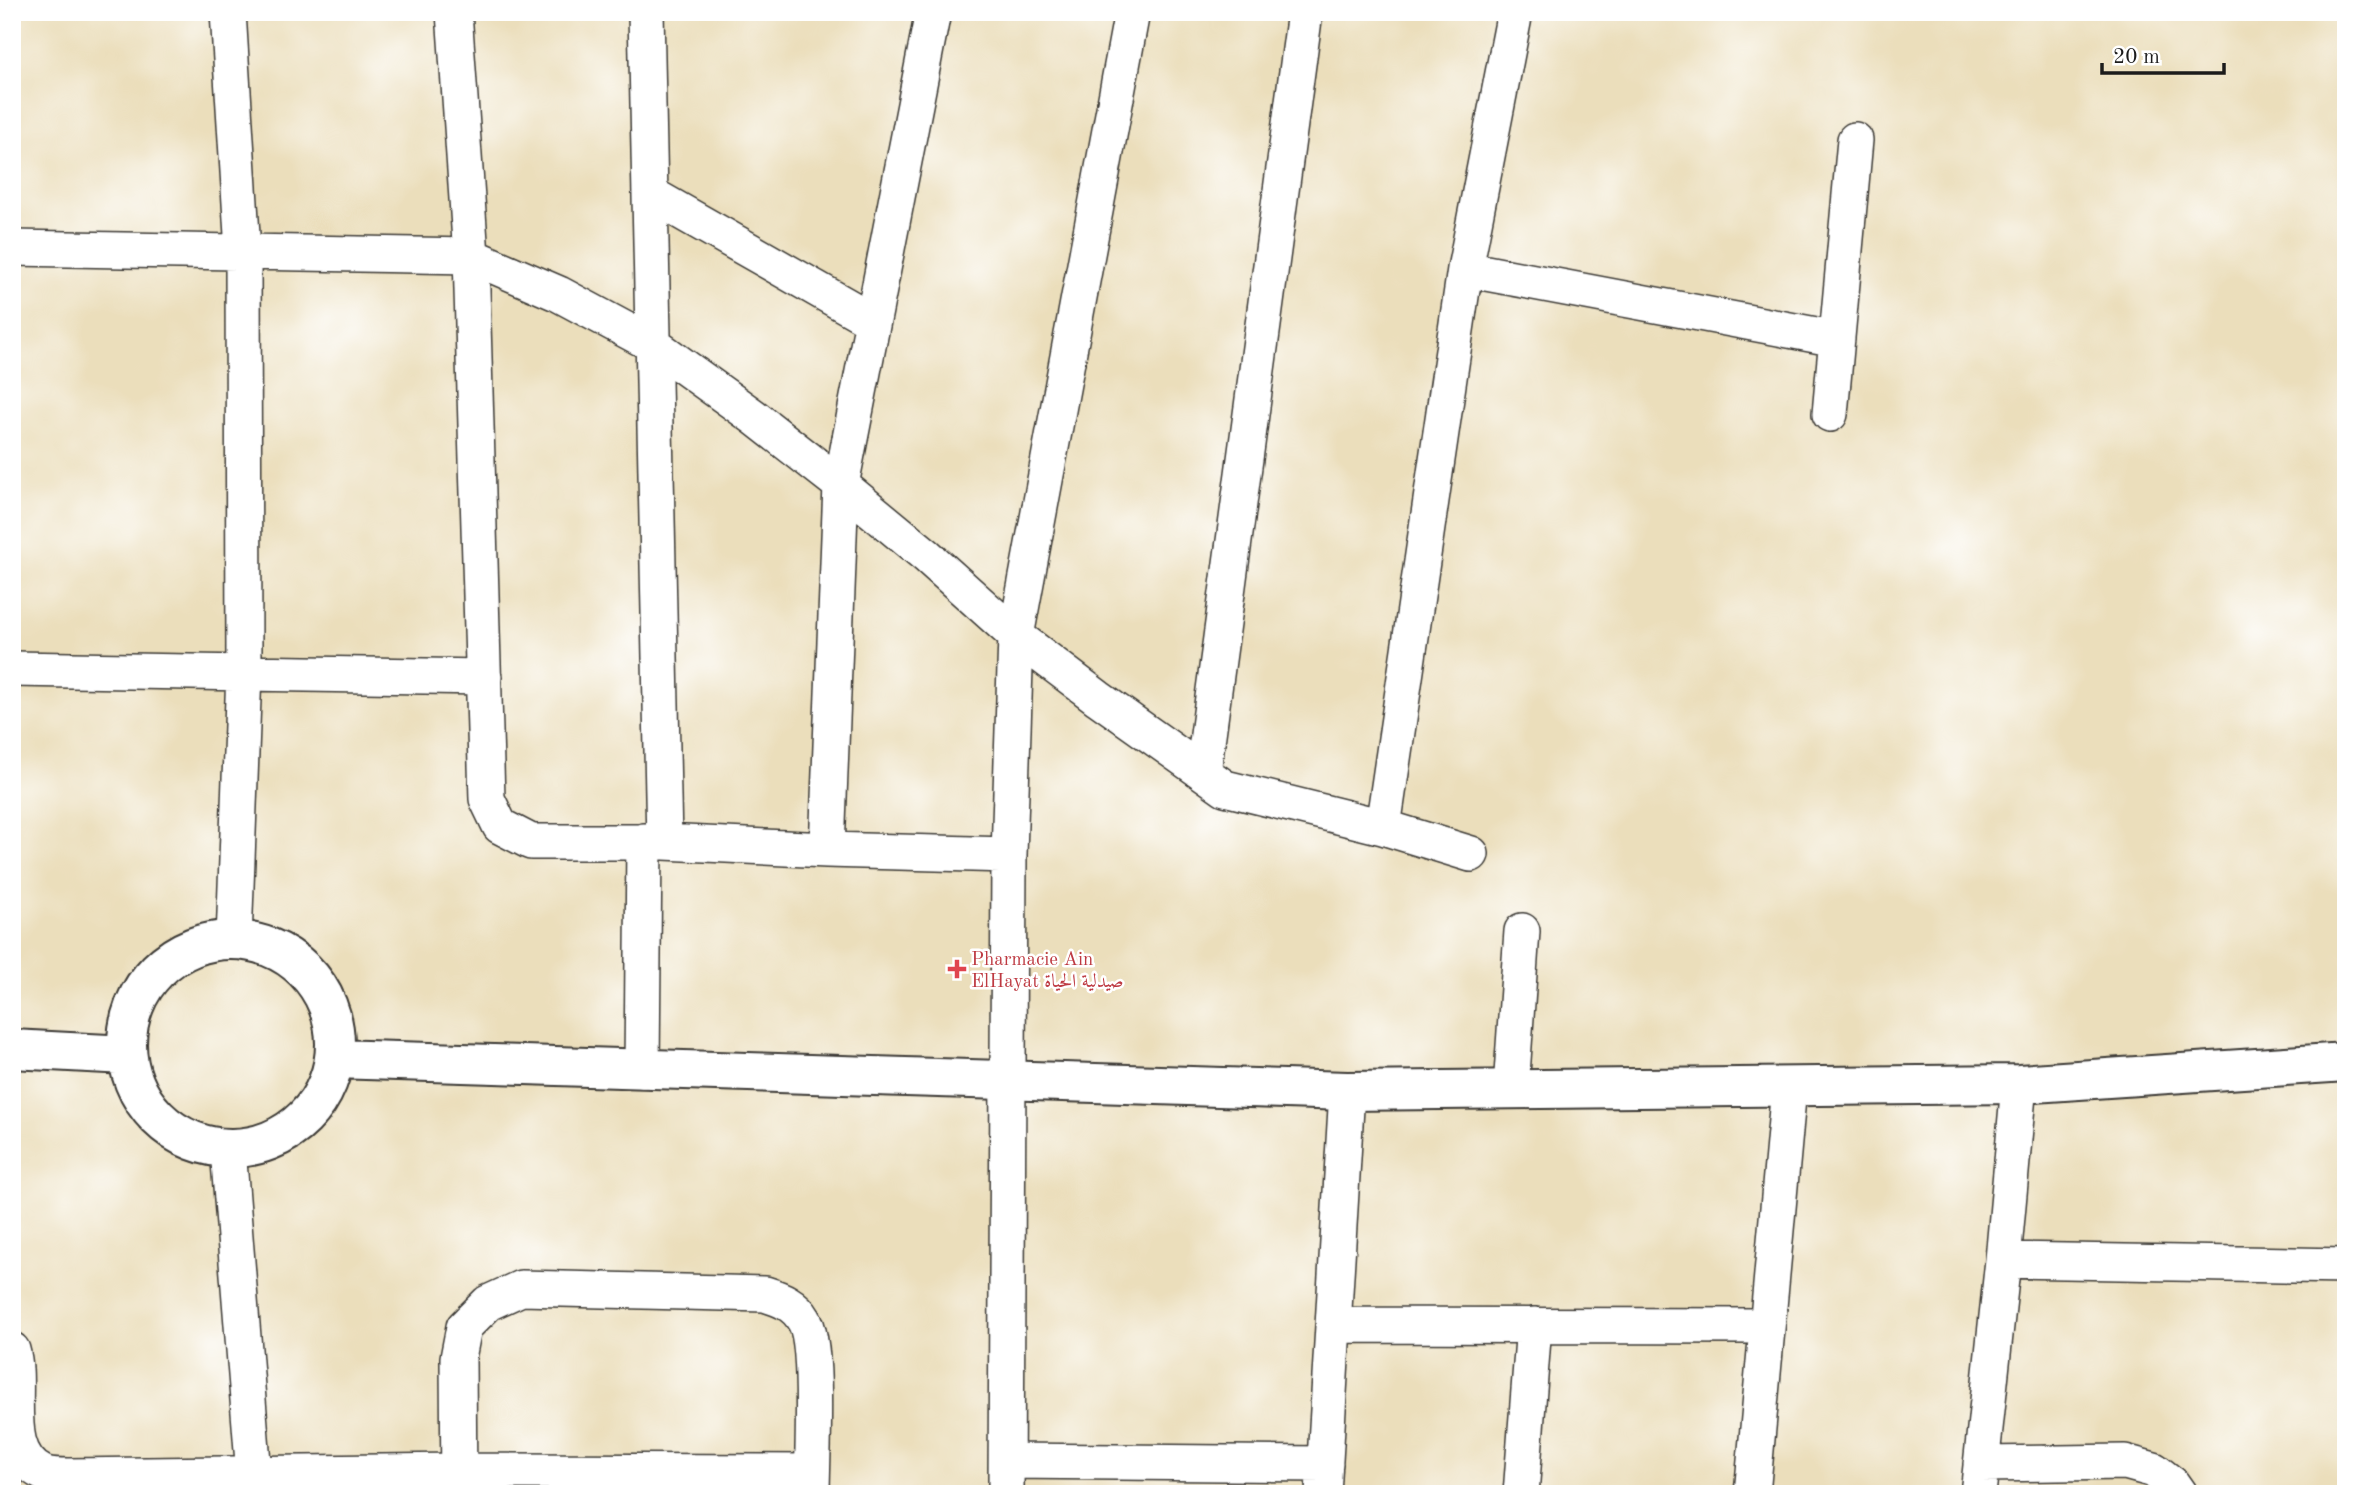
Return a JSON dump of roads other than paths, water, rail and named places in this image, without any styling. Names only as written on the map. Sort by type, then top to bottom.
[{"type":"street","points":[[228,12],[243,251],[244,672],[234,940]]},
{"type":"street","points":[[454,12],[471,256],[487,799],[500,826],[531,842],[654,841],[827,850],[1009,855]]},
{"type":"street","points":[[642,1070],[654,841],[654,345],[646,12]]},
{"type":"street","points":[[827,850],[841,485],[933,12]]},
{"type":"street","points":[[1132,12],[1016,636],[1009,855],[1007,1478],[1324,1479],[1347,1090]]},
{"type":"street","points":[[1203,772],[1305,12]]},
{"type":"street","points":[[1383,827],[1465,269],[1515,12]]},
{"type":"street","points":[[1830,414],[1855,140]]},
{"type":"street","points":[[650,194],[873,321]]},
{"type":"street","points":[[12,248],[471,256],[559,294],[654,345],[754,417],[841,485],[927,556],[1016,636],[1225,788],[1383,827],[1471,854]]},
{"type":"street","points":[[1465,269],[1837,339]]},
{"type":"street","points":[[12,668],[484,677]]},
{"type":"street","points":[[1511,1089],[1522,931]]},
{"type":"street","points":[[234,940],[259,943],[282,953],[302,968],[318,987],[330,1010],[335,1034],[334,1059],[327,1083],[315,1106],[298,1124],[277,1138],[253,1146],[228,1149],[203,1146],[180,1136],[160,1121],[144,1102],[132,1079],[127,1055],[128,1030],[135,1006],[147,983],[164,965],[185,951],[209,943],[234,940]]},
{"type":"street","points":[[12,1049],[127,1055]]},
{"type":"street","points":[[334,1059],[1347,1090],[2019,1084],[2346,1062]]},
{"type":"street","points":[[2019,1084],[1980,1479],[2125,1462],[2154,1471],[2172,1484],[2179,1494]]},
{"type":"street","points":[[1752,1494],[1789,1087]]},
{"type":"street","points":[[228,1149],[254,1485]]},
{"type":"street","points":[[2003,1259],[2346,1266]]},
{"type":"street","points":[[12,1350],[16,1446],[26,1463],[44,1474],[254,1485],[459,1482],[812,1483],[812,1345],[805,1321],[786,1300],[765,1294],[521,1288],[488,1303],[464,1326],[458,1358],[459,1482]]},
{"type":"street","points":[[1334,1325],[1767,1326]]},
{"type":"street","points":[[1521,1494],[1534,1325]]},
{"type":"place","name":"Pharmacie Ain ElHayat صيدلية الحياة","points":[[957,969]]}]
